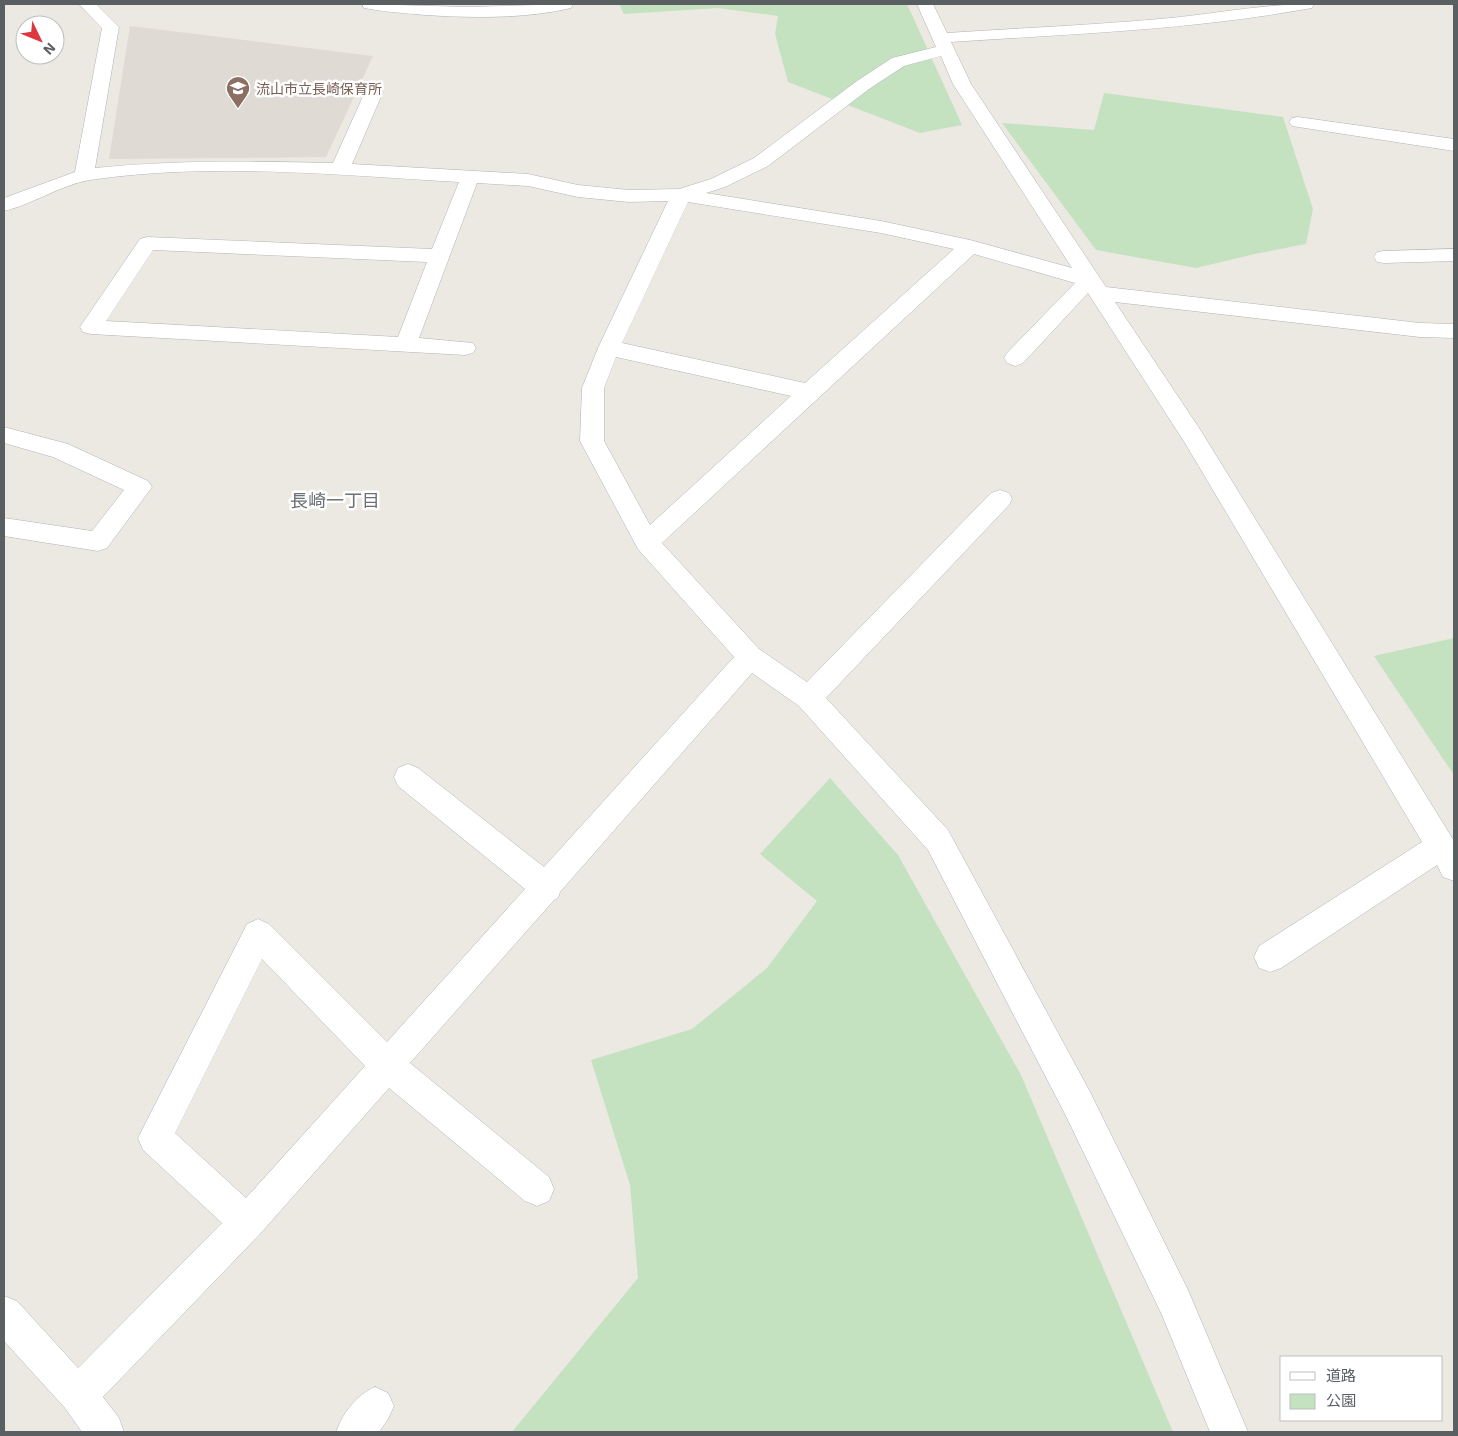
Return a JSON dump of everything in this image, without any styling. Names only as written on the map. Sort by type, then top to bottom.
[{"type":"street","points":[[84,175],[111,27],[87,4]]},
{"type":"street","points":[[371,4],[454,11],[506,10],[565,4]]},
{"type":"street","points":[[925,4],[962,84],[1192,437],[1448,857],[1270,957]]},
{"type":"street","points":[[1228,1432],[1174,1303],[1082,1111],[938,840],[809,698],[750,657],[647,542],[592,442],[593,388],[609,348],[681,195],[718,183],[761,162],[863,85],[898,62],[944,44],[1238,15],[1306,4]]},
{"type":"street","points":[[340,169],[374,92]]},
{"type":"street","points":[[1298,122],[1454,145]]},
{"type":"street","points":[[4,205],[84,175],[153,168],[220,166],[340,169],[528,180],[578,190],[629,196],[681,195],[882,227],[970,246],[1094,287],[1420,330],[1454,331]]},
{"type":"street","points":[[406,344],[470,177]]},
{"type":"street","points":[[441,256],[147,243],[91,327],[466,348]]},
{"type":"street","points":[[647,542],[970,246]]},
{"type":"street","points":[[1384,258],[1454,255]]},
{"type":"street","points":[[1015,358],[1094,287]]},
{"type":"street","points":[[609,348],[809,392]]},
{"type":"street","points":[[4,435],[60,450],[140,487],[98,541],[4,526]]},
{"type":"street","points":[[809,698],[1000,499]]},
{"type":"street","points":[[78,1395],[247,1223],[547,888],[750,657]]},
{"type":"street","points":[[408,777],[547,888]]},
{"type":"street","points":[[247,1223],[155,1138],[258,934],[388,1066],[537,1189]]},
{"type":"street","points":[[4,1314],[78,1395],[105,1432]]},
{"type":"shaded area","points":[[130,26],[373,56],[326,157],[109,159]]},
{"type":"green space","points":[[619,4],[907,4],[962,125],[920,133],[788,82],[775,34],[778,16],[718,8],[624,14]]},
{"type":"green space","points":[[1104,93],[1283,117],[1313,209],[1306,244],[1196,268],[1096,250],[1002,123],[1094,130]]},
{"type":"green space","points":[[1454,638],[1454,775],[1374,656]]},
{"type":"green space","points":[[830,778],[898,855],[1021,1075],[1173,1432],[512,1432],[638,1278],[630,1185],[591,1060],[692,1029],[767,968],[817,901],[760,854]]},
{"type":"place","name":"流山市立長崎保育所","points":[[238,109]]},
{"type":"district","name":"長崎一丁目","points":[[335,500]]}]
